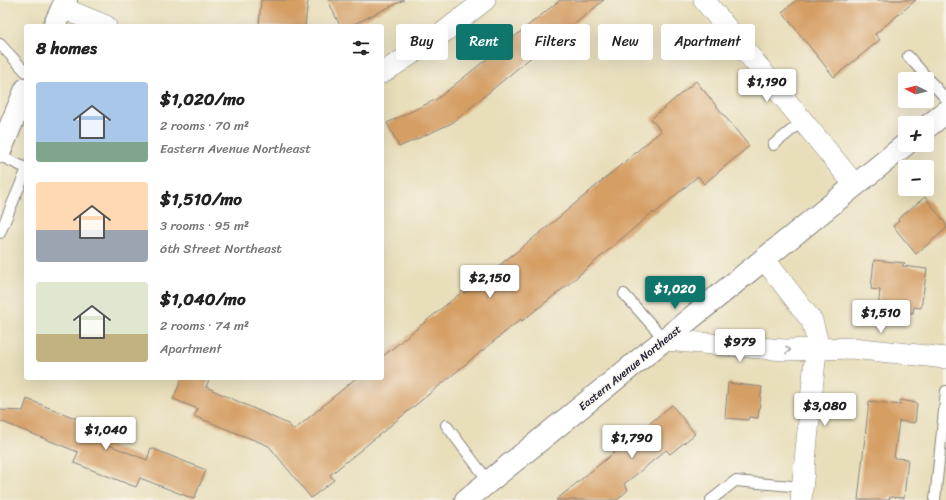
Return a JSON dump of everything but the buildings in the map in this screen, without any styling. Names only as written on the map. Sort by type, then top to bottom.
[{"type":"street","points":[[384,72],[435,38],[485,0]]},
{"type":"street","points":[[704,0],[855,185]]},
{"type":"street","points":[[61,11],[100,24]]},
{"type":"street","points":[[0,151],[24,97]]},
{"type":"street","name":"Eastern Avenue Northeast","points":[[466,500],[898,151]]},
{"type":"street","points":[[764,259],[812,321],[817,340],[802,493]]},
{"type":"street","points":[[665,340],[785,350],[852,348],[946,358]]},
{"type":"lane","points":[[0,44],[24,70]]},
{"type":"lane","points":[[908,56],[941,115]]},
{"type":"lane","points":[[773,145],[802,121]]},
{"type":"lane","points":[[0,156],[24,169]]},
{"type":"lane","points":[[0,233],[24,175]]},
{"type":"lane","points":[[624,294],[665,340]]},
{"type":"lane","points":[[935,500],[946,391]]},
{"type":"lane","points":[[446,425],[489,482]]},
{"type":"lane","points":[[711,500],[735,481],[802,493]]}]
